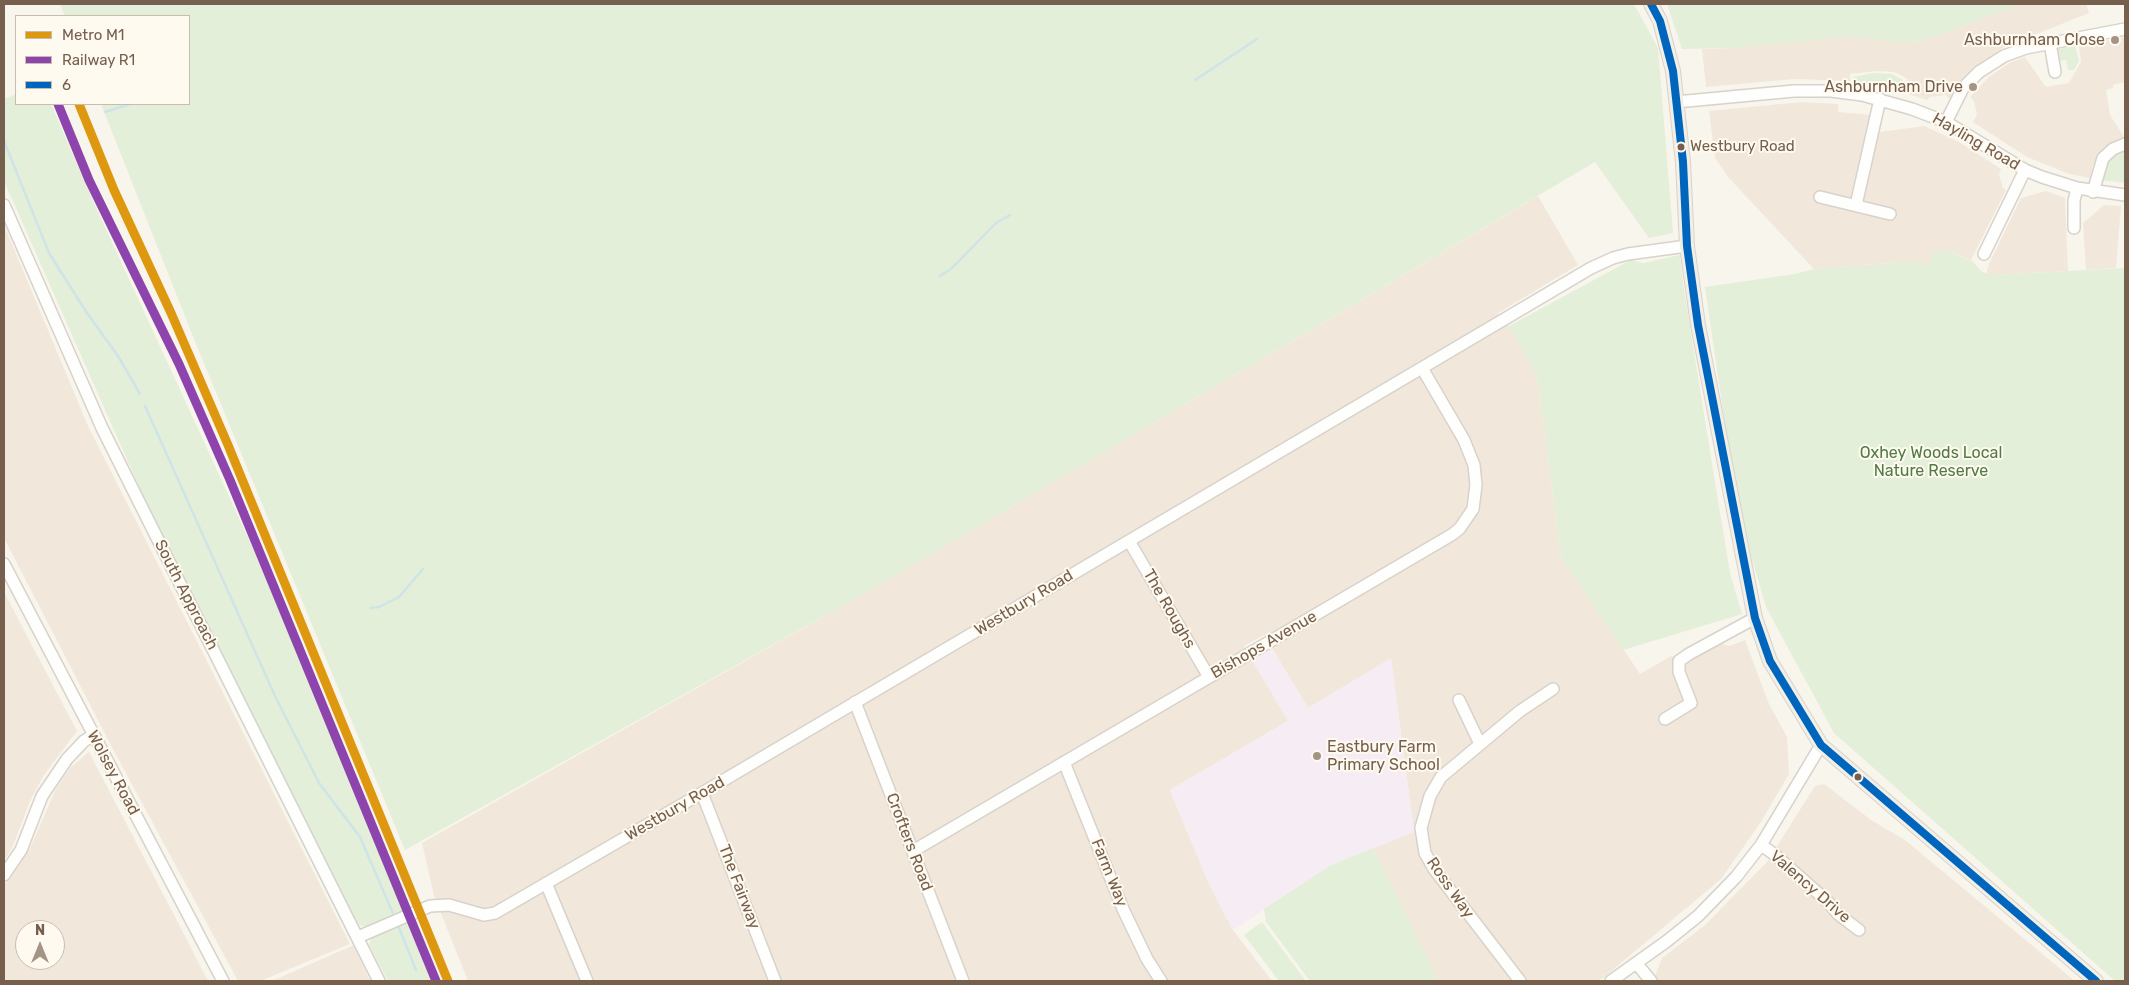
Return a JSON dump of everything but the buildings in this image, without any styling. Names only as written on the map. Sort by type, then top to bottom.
[{"type":"main road","points":[[1651,4],[1660,21],[1671,62],[1683,162],[1687,246],[1698,325],[1755,618],[1770,661],[1821,745],[2096,981]]},
{"type":"street","points":[[1946,122],[1963,88],[1979,72],[2012,52],[2125,29]]},
{"type":"street","points":[[2050,43],[2055,72]]},
{"type":"street","name":"Hayling Road","points":[[1676,102],[1794,91],[1841,92],[1880,99],[1946,122],[2025,170],[2077,188],[2093,192],[2125,195]]},
{"type":"street","points":[[1856,205],[1880,99]]},
{"type":"street","points":[[2093,192],[2103,158],[2113,149],[2125,144]]},
{"type":"street","points":[[1984,254],[2025,170]]},
{"type":"street","points":[[2074,228],[2074,201],[2077,188]]},
{"type":"street","points":[[1820,197],[1890,214]]},
{"type":"street","name":"South Approach","points":[[4,205],[102,428],[379,981]]},
{"type":"street","name":"Westbury Road","points":[[358,937],[430,906],[449,905],[479,914],[490,915],[702,793],[1591,268],[1613,258],[1642,251],[1687,246]]},
{"type":"street","name":"Bishops Avenue","points":[[913,851],[1453,534],[1470,516],[1473,509],[1476,485],[1474,465],[1471,454],[1422,368]]},
{"type":"street","name":"The Roughs","points":[[1129,541],[1209,677]]},
{"type":"street","name":"Wolsey Road","points":[[4,564],[223,981]]},
{"type":"street","points":[[1665,719],[1691,704],[1679,672],[1679,661],[1755,618]]},
{"type":"street","name":"Ross Way","points":[[1520,981],[1440,879],[1429,861],[1421,834],[1422,821],[1441,777],[1520,711],[1553,689]]},
{"type":"street","points":[[1459,700],[1480,744]]},
{"type":"street","name":"Crofters Road","points":[[855,702],[963,981]]},
{"type":"street","points":[[4,875],[21,850],[42,796],[67,759],[84,741],[94,735]]},
{"type":"street","points":[[1611,981],[1637,964],[1698,916],[1721,894],[1761,845],[1821,745]]},
{"type":"street","name":"Farm Way","points":[[1064,762],[1123,909],[1147,960],[1160,981]]},
{"type":"street","name":"The Fairway","points":[[702,793],[775,981]]},
{"type":"street","name":"Valency Drive","points":[[1761,845],[1780,859],[1828,902],[1838,914],[1858,930]]},
{"type":"street","points":[[546,883],[587,981]]},
{"type":"street","points":[[1637,964],[1651,981]]},
{"type":"shaded area","points":[[2015,4],[2086,4],[2089,13],[2002,48],[1972,71],[1950,99],[1945,95],[1930,97],[1927,100],[1905,93],[1908,79],[1894,72],[1878,71],[1850,74],[1850,81],[1794,79],[1706,87],[1702,49],[1733,48],[1826,37],[1866,37],[1909,42],[1920,41],[2015,7]]},
{"type":"shaded area","points":[[2125,37],[2125,82],[2113,85],[2113,88],[2106,90],[2110,115],[2124,137],[2110,143],[2100,152],[2093,165],[2090,178],[2069,174],[2027,157],[1973,122],[1977,115],[1974,101],[1970,97],[1989,77],[2011,62],[2025,57],[2046,87],[2069,83],[2081,62],[2079,46]]},
{"type":"shaded area","points":[[1802,102],[1838,104],[1838,112],[1871,115],[1867,130],[1880,132],[1924,126],[1959,142],[2001,169],[1999,174],[2003,188],[2006,190],[1971,260],[1943,249],[1928,265],[1900,262],[1814,269],[1728,177],[1715,158],[1709,111]]},
{"type":"shaded area","points":[[2046,191],[2065,198],[2068,271],[1986,274],[2021,198]]},
{"type":"shaded area","points":[[1538,196],[1578,265],[1498,313],[1509,326],[1537,376],[1561,557],[1640,674],[1671,656],[1686,662],[1721,644],[1730,646],[1745,640],[1769,704],[1787,737],[1789,774],[1761,822],[1721,879],[1603,978],[1597,981],[1439,981],[1373,848],[1414,832],[1391,659],[1308,708],[1264,635],[1244,646],[1288,721],[1170,790],[1208,882],[1233,930],[1272,981],[468,981],[434,896],[422,843],[862,595]]},
{"type":"shaded area","points":[[2104,205],[2121,206],[2116,268],[2086,270],[2083,223]]},
{"type":"shaded area","points":[[4,225],[88,426],[350,944],[260,981],[238,981],[115,753],[4,538]]},
{"type":"shaded area","points":[[4,592],[77,731],[44,775],[31,799],[12,848],[4,861]]},
{"type":"shaded area","name":"Eastbury Farm Primary School","points":[[1272,649],[1308,708],[1391,658],[1414,832],[1330,866],[1233,930],[1208,882],[1170,790],[1288,721],[1252,660]]},
{"type":"shaded area","points":[[89,752],[208,981],[4,981],[4,885],[11,878],[30,848],[56,789],[71,767]]},
{"type":"shaded area","points":[[1824,784],[1871,820],[1905,840],[2075,981],[1653,981],[1662,958],[1705,925],[1767,862],[1815,786]]},
{"type":"shaded area","points":[[354,945],[370,981],[272,981]]},
{"type":"green space","points":[[60,4],[1634,4],[1658,48],[1673,233],[1649,238],[1595,162],[862,595],[405,850],[194,339],[101,105],[190,105],[190,15],[65,15]]},
{"type":"green space","points":[[1667,4],[2015,4],[2016,7],[1920,41],[1909,42],[1847,37],[1733,48],[1682,49]]},
{"type":"green space","points":[[2075,46],[2079,61],[2074,70],[2068,70],[2066,60],[2059,61],[2055,50]]},
{"type":"green space","points":[[1873,73],[1892,74],[1903,80],[1900,91],[1853,81],[1853,77]]},
{"type":"green space","points":[[15,94],[15,105],[51,105],[93,201],[257,557],[403,911],[372,927],[357,925],[159,532],[4,181],[4,99]]},
{"type":"green space","points":[[2120,150],[2125,152],[2125,183],[2100,180],[2105,165]]},
{"type":"green space","name":"Oxhey Woods Local Nature Reserve","points":[[1943,249],[1972,261],[1982,272],[1993,275],[2125,268],[2125,981],[2115,981],[1834,733],[1766,607],[1752,559],[1728,445],[1705,287],[1795,274],[1814,269],[1901,262],[1928,265],[1934,252]]},
{"type":"green space","points":[[1680,255],[1730,573],[1742,614],[1623,650],[1561,557],[1537,376],[1509,326],[1631,260],[1643,263]]},
{"type":"green space","points":[[1373,848],[1439,981],[1310,981],[1266,922],[1264,909],[1330,866]]},
{"type":"green space","points":[[1262,922],[1306,981],[1279,981],[1244,935]]},
{"type":"green space","points":[[407,923],[431,981],[388,981],[369,945],[375,935]]},
{"type":"waterway","points":[[1195,80],[1257,39]]},
{"type":"waterway","points":[[105,112],[127,105]]},
{"type":"waterway","points":[[4,141],[49,253],[87,313],[118,356],[140,394]]},
{"type":"waterway","points":[[940,276],[951,269],[996,223],[1010,215]]},
{"type":"waterway","points":[[145,406],[275,696],[319,783],[360,837],[395,918]]},
{"type":"waterway","points":[[371,608],[379,607],[399,597],[423,569]]},
{"type":"waterway","points":[[397,923],[416,970]]},
{"type":"metro line","name":"M1","points":[[79,105],[114,190],[171,313],[228,445],[448,981]]},
{"type":"rail line","name":"R1","points":[[58,105],[89,180],[179,364],[230,480],[436,981]]},
{"type":"transit line","name":"6","points":[[1651,4],[1660,21],[1673,71],[1683,162],[1687,246],[1698,325],[1755,618],[1770,661],[1821,745],[2096,981]]},
{"type":"place","name":"Ashburnham Close","points":[[2115,40]]},
{"type":"place","name":"Ashburnham Drive","points":[[1973,87]]},
{"type":"place","name":"Westbury Road","points":[[1681,147]]},
{"type":"place","name":"Eastbury Farm Primary School","points":[[1317,756]]}]
